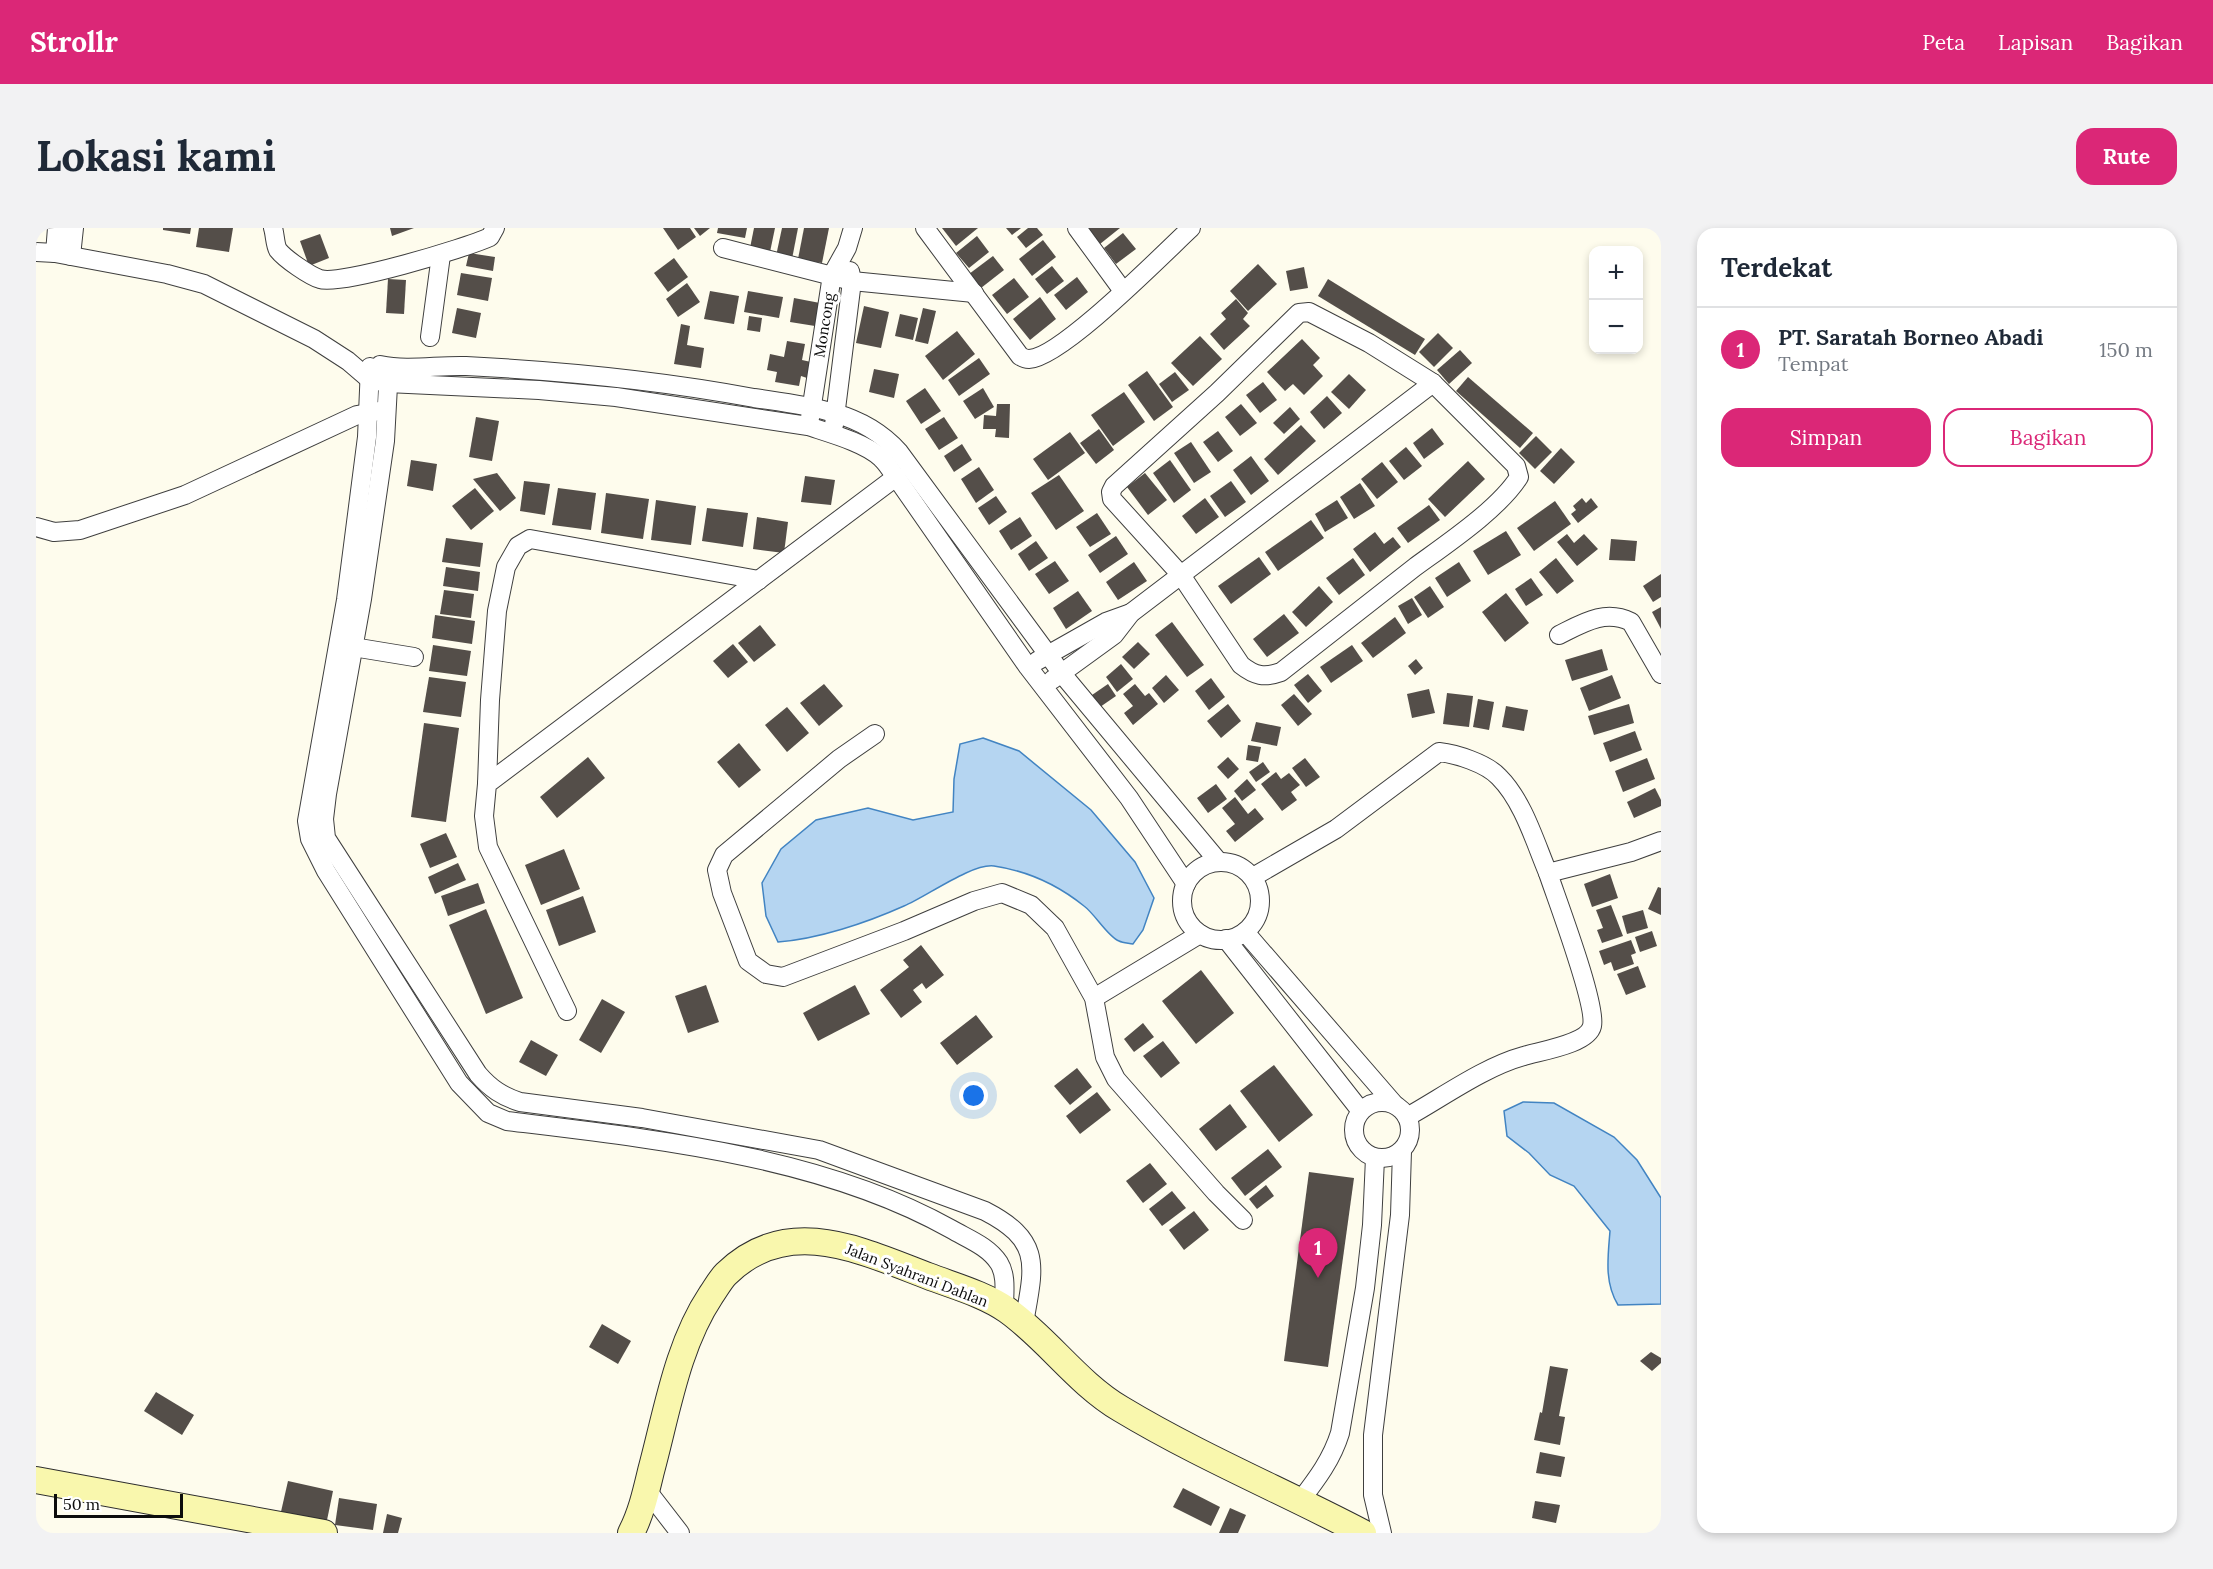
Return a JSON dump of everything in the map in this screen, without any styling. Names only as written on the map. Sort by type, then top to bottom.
[{"type":"street","points":[[57,228],[63,254]]},
{"type":"street","points":[[63,254],[74,228]]},
{"type":"street","points":[[273,228],[277,249],[294,264],[321,280],[354,276],[441,255],[490,237],[495,228]]},
{"type":"street","name":"Moncong","points":[[810,417],[832,275],[847,248],[853,228]]},
{"type":"street","points":[[925,228],[1020,356],[1030,359],[1056,348],[1079,331],[1191,228]]},
{"type":"street","points":[[1077,228],[1123,291]]},
{"type":"street","points":[[723,248],[852,281],[974,293]]},
{"type":"street","points":[[834,434],[852,281],[847,248]]},
{"type":"street","points":[[36,252],[63,254],[167,274],[204,284],[314,339],[348,361],[370,371],[388,375],[483,387],[616,397],[810,417],[836,413],[873,429],[899,452],[1063,675],[1218,861]]},
{"type":"street","points":[[430,337],[441,255]]},
{"type":"street","points":[[1309,312],[1369,343],[1433,383],[1516,465],[1518,477],[1513,487],[1467,528],[1281,672],[1267,677],[1251,673],[1241,665],[1180,575],[1112,498],[1111,492],[1114,486],[1217,393],[1299,313],[1309,312]]},
{"type":"street","points":[[370,371],[367,438],[346,600],[307,821],[310,839],[326,871],[459,1083],[488,1113],[507,1121],[682,1143],[837,1180],[927,1215],[984,1247],[999,1264],[1014,1315]]},
{"type":"street","points":[[388,375],[385,441],[353,647],[327,794],[324,819],[326,838],[478,1074],[491,1089],[503,1097],[520,1102],[642,1118],[819,1150],[985,1211],[1008,1223],[1021,1236],[1030,1252],[1032,1268],[1014,1315]]},
{"type":"street","points":[[1044,685],[1063,675],[1114,635],[1131,613],[1433,383]]},
{"type":"street","points":[[36,527],[54,532],[80,530],[185,495],[357,415],[387,410]]},
{"type":"street","points":[[810,417],[834,434],[866,448],[881,458],[1028,667],[1129,798],[1186,884]]},
{"type":"street","points":[[487,784],[896,477]]},
{"type":"street","points":[[567,1011],[488,847],[484,816],[490,700],[497,611],[506,567],[518,546],[531,539],[759,580]]},
{"type":"street","points":[[1028,667],[1106,622],[1131,613]]},
{"type":"street","points":[[1559,635],[1602,616],[1623,618],[1631,622],[1661,674]]},
{"type":"street","points":[[353,647],[414,657]]},
{"type":"street","points":[[875,734],[839,759],[724,855],[717,870],[722,893],[748,961],[766,974],[783,977],[904,931],[974,901],[1002,893],[1031,905],[1054,928],[1094,998],[1105,1057],[1116,1079],[1242,1220]]},
{"type":"street","points":[[1253,877],[1336,829],[1438,752],[1456,754],[1498,776],[1522,810],[1548,873],[1590,1001],[1592,1026],[1583,1039],[1516,1058],[1456,1087],[1400,1110],[1384,1102],[1375,1102],[1360,1110],[1353,1131],[1355,1140],[1366,1154],[1375,1158],[1389,1157],[1402,1151]]},
{"type":"street","points":[[1548,873],[1631,852],[1661,841]]},
{"type":"street","points":[[1218,861],[1238,865],[1253,877],[1260,896],[1257,916],[1245,932],[1226,939],[1215,939],[1200,934],[1192,927],[1184,914],[1182,899],[1186,884],[1199,868],[1218,861]]},
{"type":"street","points":[[1245,932],[1400,1110],[1410,1129],[1402,1151],[1400,1215],[1373,1435],[1373,1495],[1382,1533]]},
{"type":"street","points":[[1094,998],[1200,934]]},
{"type":"street","points":[[1226,939],[1360,1110]]},
{"type":"street","points":[[1300,1501],[1326,1466],[1335,1450],[1340,1432],[1365,1288],[1372,1225],[1375,1158]]},
{"type":"street","points":[[950,1228],[960,1203]]},
{"type":"street","name":"Jalan Syahrani Dahlan","points":[[631,1533],[638,1521],[682,1353],[701,1311],[725,1275],[753,1253],[782,1242],[824,1242],[877,1257],[980,1296],[1014,1315],[1092,1389],[1117,1407],[1170,1438],[1363,1533]]},
{"type":"street","points":[[1340,1432],[1373,1435]]},
{"type":"street","points":[[36,1480],[324,1533]]},
{"type":"street","points":[[646,1489],[680,1533]]},
{"type":"water","points":[[983,738],[1019,751],[1091,810],[1135,862],[1154,898],[1143,930],[1133,944],[1115,939],[1084,906],[1053,885],[1019,871],[994,866],[985,866],[962,875],[913,902],[858,924],[809,938],[778,942],[766,916],[762,883],[781,849],[816,820],[868,808],[913,820],[953,812],[954,779],[960,744]]},
{"type":"water","points":[[1523,1102],[1554,1103],[1614,1137],[1637,1160],[1661,1198],[1661,1304],[1618,1305],[1609,1278],[1610,1231],[1574,1186],[1550,1175],[1529,1153],[1507,1136],[1504,1111]]},
{"type":"building","points":[[163,228],[191,228],[190,234],[163,230]]},
{"type":"building","points":[[199,228],[233,228],[229,252],[196,247]]},
{"type":"building","points":[[390,228],[414,228],[392,236]]},
{"type":"building","points":[[663,228],[690,228],[696,237],[678,250]]},
{"type":"building","points":[[694,228],[710,228],[700,236]]},
{"type":"building","points":[[718,228],[747,228],[745,238],[717,233]]},
{"type":"building","points":[[754,228],[775,228],[770,252],[750,248]]},
{"type":"building","points":[[782,228],[798,228],[792,259],[776,256]]},
{"type":"building","points":[[804,228],[829,228],[822,263],[798,259]]},
{"type":"building","points":[[942,228],[978,228],[956,246]]},
{"type":"building","points":[[1006,228],[1021,228],[1012,235]]},
{"type":"building","points":[[1028,228],[1037,228],[1043,235],[1026,248],[1017,237]]},
{"type":"building","points":[[1087,228],[1120,228],[1100,244]]},
{"type":"building","points":[[1123,233],[1136,249],[1116,264],[1104,248]]},
{"type":"building","points":[[320,234],[329,258],[309,266],[300,241]]},
{"type":"building","points":[[977,236],[989,252],[969,268],[956,253]]},
{"type":"building","points":[[1043,240],[1056,257],[1032,276],[1019,259]]},
{"type":"building","points":[[469,253],[495,257],[493,271],[466,266]]},
{"type":"building","points":[[993,256],[1004,270],[981,288],[969,274]]},
{"type":"building","points":[[674,258],[688,277],[668,292],[654,273]]},
{"type":"building","points":[[1258,264],[1277,284],[1248,311],[1230,291]]},
{"type":"building","points":[[1052,266],[1064,281],[1047,294],[1035,279]]},
{"type":"building","points":[[1304,267],[1308,288],[1290,291],[1286,271]]},
{"type":"building","points":[[461,273],[492,278],[488,301],[457,295]]},
{"type":"building","points":[[1077,277],[1088,292],[1066,310],[1054,295]]},
{"type":"building","points":[[1014,278],[1029,297],[1007,314],[992,295]]},
{"type":"building","points":[[388,279],[406,280],[404,314],[386,313]]},
{"type":"building","points":[[1328,279],[1425,339],[1415,355],[1318,296]]},
{"type":"building","points":[[687,283],[700,302],[678,317],[666,299]]},
{"type":"building","points":[[710,291],[739,296],[734,324],[704,319]]},
{"type":"building","points":[[748,291],[783,297],[779,318],[744,312]]},
{"type":"building","points":[[1040,297],[1056,319],[1030,340],[1013,319]]},
{"type":"building","points":[[794,298],[820,303],[815,326],[790,322]]},
{"type":"building","points":[[1236,299],[1248,313],[1243,319],[1250,326],[1224,350],[1210,334],[1226,319],[1221,313]]},
{"type":"building","points":[[864,306],[889,312],[881,348],[856,343]]},
{"type":"building","points":[[457,308],[481,313],[476,338],[452,333]]},
{"type":"building","points":[[923,308],[936,311],[928,344],[915,341]]},
{"type":"building","points":[[900,314],[918,318],[913,340],[895,336]]},
{"type":"building","points":[[749,316],[762,318],[760,332],[747,330]]},
{"type":"building","points":[[681,324],[690,326],[687,345],[704,348],[701,368],[674,364]]},
{"type":"building","points":[[957,331],[975,354],[943,380],[925,356]]},
{"type":"building","points":[[1438,333],[1453,348],[1434,367],[1419,352]]},
{"type":"building","points":[[1200,336],[1222,359],[1193,386],[1171,363]]},
{"type":"building","points":[[1302,339],[1320,358],[1313,365],[1323,376],[1304,395],[1293,384],[1285,391],[1267,372]]},
{"type":"building","points":[[787,341],[805,344],[802,360],[811,362],[807,378],[801,376],[799,386],[775,382],[777,372],[767,370],[770,354],[784,357]]},
{"type":"building","points":[[1460,350],[1472,363],[1449,384],[1437,370]]},
{"type":"building","points":[[979,358],[990,374],[959,396],[948,380]]},
{"type":"building","points":[[874,369],[899,374],[894,398],[869,392]]},
{"type":"building","points":[[1147,371],[1173,407],[1154,421],[1128,385]]},
{"type":"building","points":[[1175,372],[1189,390],[1172,402],[1159,384]]},
{"type":"building","points":[[1349,374],[1366,390],[1349,409],[1331,392]]},
{"type":"building","points":[[1468,377],[1533,433],[1520,448],[1456,391]]},
{"type":"building","points":[[1263,382],[1277,400],[1260,413],[1246,395]]},
{"type":"building","points":[[925,388],[941,411],[921,424],[906,401]]},
{"type":"building","points":[[983,388],[994,407],[975,419],[963,401]]},
{"type":"building","points":[[1124,392],[1145,422],[1113,446],[1091,415]]},
{"type":"building","points":[[1327,396],[1342,413],[1324,429],[1310,412]]},
{"type":"building","points":[[997,404],[1010,404],[1009,438],[995,437],[996,429],[983,429],[984,415],[996,416]]},
{"type":"building","points":[[1241,404],[1257,423],[1240,436],[1225,417]]},
{"type":"building","points":[[1290,407],[1300,419],[1284,434],[1273,423]]},
{"type":"building","points":[[476,417],[499,421],[492,461],[469,457]]},
{"type":"building","points":[[944,417],[958,438],[939,450],[925,429]]},
{"type":"building","points":[[1301,425],[1316,441],[1278,475],[1264,459]]},
{"type":"building","points":[[1432,428],[1444,444],[1424,459],[1413,443]]},
{"type":"building","points":[[1099,429],[1114,450],[1096,464],[1080,443]]},
{"type":"building","points":[[1218,431],[1233,451],[1218,462],[1203,442]]},
{"type":"building","points":[[1070,432],[1085,453],[1048,480],[1033,459]]},
{"type":"building","points":[[1536,436],[1552,452],[1535,469],[1519,453]]},
{"type":"building","points":[[1191,442],[1211,472],[1194,483],[1174,453]]},
{"type":"building","points":[[962,444],[972,460],[954,472],[944,456]]},
{"type":"building","points":[[1406,447],[1422,466],[1404,480],[1389,461]]},
{"type":"building","points":[[1561,448],[1575,462],[1554,484],[1540,471]]},
{"type":"building","points":[[1251,456],[1269,481],[1251,495],[1233,470]]},
{"type":"building","points":[[411,460],[437,464],[433,491],[407,486]]},
{"type":"building","points":[[1170,460],[1191,490],[1174,503],[1153,473]]},
{"type":"building","points":[[1468,461],[1485,479],[1445,517],[1428,499]]},
{"type":"building","points":[[1382,462],[1398,482],[1377,499],[1361,479]]},
{"type":"building","points":[[979,467],[994,490],[976,503],[961,479]]},
{"type":"building","points":[[497,473],[516,498],[500,511],[473,479]]},
{"type":"building","points":[[1145,473],[1167,500],[1148,515],[1127,487]]},
{"type":"building","points":[[1059,475],[1084,511],[1056,530],[1031,493]]},
{"type":"building","points":[[805,476],[835,480],[831,505],[801,502]]},
{"type":"building","points":[[524,481],[550,484],[545,515],[520,511]]},
{"type":"building","points":[[1231,481],[1246,502],[1225,517],[1210,496]]},
{"type":"building","points":[[1360,483],[1375,506],[1354,519],[1340,497]]},
{"type":"building","points":[[475,488],[494,511],[471,530],[452,506]]},
{"type":"building","points":[[558,488],[596,493],[591,530],[552,525]]},
{"type":"building","points":[[606,493],[649,499],[643,539],[601,533]]},
{"type":"building","points":[[996,496],[1007,512],[989,525],[978,508]]},
{"type":"building","points":[[1205,498],[1219,517],[1196,534],[1182,516]]},
{"type":"building","points":[[1582,498],[1586,503],[1591,498],[1598,507],[1578,523],[1571,514],[1576,510],[1573,506]]},
{"type":"building","points":[[656,500],[696,506],[691,545],[651,540]]},
{"type":"building","points":[[1337,500],[1348,518],[1325,532],[1315,514]]},
{"type":"building","points":[[1555,501],[1571,524],[1534,551],[1517,528]]},
{"type":"building","points":[[1429,505],[1440,520],[1408,543],[1397,528]]},
{"type":"building","points":[[707,508],[748,513],[743,547],[702,541]]},
{"type":"building","points":[[1097,513],[1111,534],[1090,547],[1076,527]]},
{"type":"building","points":[[757,517],[788,522],[784,553],[753,549]]},
{"type":"building","points":[[1020,517],[1032,536],[1011,550],[999,531]]},
{"type":"building","points":[[1311,520],[1324,538],[1278,571],[1265,552]]},
{"type":"building","points":[[1506,531],[1521,555],[1488,575],[1473,551]]},
{"type":"building","points":[[1375,532],[1384,544],[1393,537],[1401,547],[1370,572],[1353,549]]},
{"type":"building","points":[[1567,534],[1574,543],[1584,534],[1598,549],[1577,566],[1557,542]]},
{"type":"building","points":[[1116,536],[1128,554],[1100,573],[1088,555]]},
{"type":"building","points":[[446,538],[483,543],[480,567],[442,562]]},
{"type":"building","points":[[1611,539],[1637,541],[1635,561],[1609,560]]},
{"type":"building","points":[[1036,541],[1048,558],[1029,571],[1018,554]]},
{"type":"building","points":[[1259,557],[1271,574],[1231,604],[1218,586]]},
{"type":"building","points":[[1353,558],[1365,575],[1339,595],[1326,578]]},
{"type":"building","points":[[1556,558],[1574,581],[1557,594],[1539,572]]},
{"type":"building","points":[[1055,561],[1069,581],[1049,594],[1035,574]]},
{"type":"building","points":[[1134,562],[1147,581],[1118,600],[1106,582]]},
{"type":"building","points":[[1459,562],[1471,581],[1447,597],[1435,578]]},
{"type":"building","points":[[446,567],[480,572],[478,591],[443,586]]},
{"type":"building","points":[[1661,574],[1661,597],[1653,602],[1643,586]]},
{"type":"building","points":[[1531,578],[1543,595],[1526,606],[1515,589]]},
{"type":"building","points":[[1319,586],[1333,602],[1306,627],[1292,612]]},
{"type":"building","points":[[1430,586],[1444,607],[1428,618],[1414,597]]},
{"type":"building","points":[[444,590],[474,594],[471,618],[440,614]]},
{"type":"building","points":[[1078,591],[1092,611],[1066,629],[1053,608]]},
{"type":"building","points":[[1506,593],[1529,623],[1505,642],[1482,612]]},
{"type":"building","points":[[1412,598],[1422,615],[1408,624],[1398,606]]},
{"type":"building","points":[[1661,607],[1661,629],[1652,612]]},
{"type":"building","points":[[1284,614],[1299,633],[1267,657],[1253,639]]},
{"type":"building","points":[[435,615],[475,621],[472,644],[432,638]]},
{"type":"building","points":[[1395,617],[1406,633],[1373,658],[1361,643]]},
{"type":"building","points":[[1172,622],[1204,665],[1187,677],[1155,635]]},
{"type":"building","points":[[760,625],[776,645],[754,662],[738,643]]},
{"type":"building","points":[[1138,642],[1150,654],[1134,669],[1122,657]]},
{"type":"building","points":[[733,644],[748,662],[728,678],[713,661]]},
{"type":"building","points":[[433,645],[471,651],[467,676],[429,671]]},
{"type":"building","points":[[1352,645],[1363,661],[1331,683],[1320,667]]},
{"type":"building","points":[[1602,649],[1608,670],[1572,681],[1565,660]]},
{"type":"building","points":[[1416,659],[1423,668],[1415,675],[1408,666]]},
{"type":"building","points":[[1121,664],[1133,679],[1117,692],[1106,677]]},
{"type":"building","points":[[1308,674],[1322,691],[1308,703],[1294,685]]},
{"type":"building","points":[[1166,675],[1179,690],[1164,703],[1152,688]]},
{"type":"building","points":[[1612,675],[1621,698],[1589,711],[1580,688]]},
{"type":"building","points":[[429,677],[466,682],[461,717],[423,712]]},
{"type":"building","points":[[1211,678],[1225,697],[1209,710],[1195,691]]},
{"type":"building","points":[[824,684],[843,706],[819,726],[800,703]]},
{"type":"building","points":[[1108,684],[1116,696],[1100,707],[1092,695]]},
{"type":"building","points":[[1135,684],[1145,696],[1149,693],[1158,704],[1133,725],[1124,713],[1133,706],[1123,694]]},
{"type":"building","points":[[1429,689],[1435,713],[1412,718],[1407,694]]},
{"type":"building","points":[[1447,693],[1473,696],[1469,727],[1443,724]]},
{"type":"building","points":[[1294,694],[1312,714],[1298,726],[1281,705]]},
{"type":"building","points":[[1478,699],[1494,702],[1489,730],[1473,727]]},
{"type":"building","points":[[1228,704],[1241,721],[1221,738],[1207,721]]},
{"type":"building","points":[[1629,704],[1634,723],[1594,735],[1588,716]]},
{"type":"building","points":[[1506,706],[1528,710],[1524,731],[1502,727]]},
{"type":"building","points":[[787,707],[809,733],[787,752],[765,725]]},
{"type":"building","points":[[1256,722],[1281,727],[1277,746],[1251,741]]},
{"type":"building","points":[[424,723],[459,728],[446,822],[411,817]]},
{"type":"building","points":[[1635,731],[1642,750],[1610,762],[1603,743]]},
{"type":"building","points":[[739,743],[761,770],[739,788],[717,762]]},
{"type":"building","points":[[1248,745],[1261,747],[1258,762],[1246,760]]},
{"type":"building","points":[[588,757],[605,778],[557,818],[540,797]]},
{"type":"building","points":[[1228,757],[1239,769],[1228,779],[1217,767]]},
{"type":"building","points":[[1305,758],[1320,777],[1306,787],[1292,768]]},
{"type":"building","points":[[1647,758],[1655,779],[1623,792],[1615,771]]},
{"type":"building","points":[[1263,762],[1270,772],[1256,782],[1249,772]]},
{"type":"building","points":[[1276,772],[1281,779],[1289,773],[1300,785],[1291,792],[1297,800],[1282,811],[1261,784]]},
{"type":"building","points":[[1247,779],[1256,790],[1242,801],[1234,791]]},
{"type":"building","points":[[1216,784],[1227,799],[1208,813],[1197,798]]},
{"type":"building","points":[[1655,788],[1661,800],[1661,806],[1634,818],[1627,802]]},
{"type":"building","points":[[1235,797],[1248,814],[1255,808],[1264,819],[1235,842],[1226,831],[1235,824],[1222,808]]},
{"type":"building","points":[[446,833],[457,857],[430,868],[420,844]]},
{"type":"building","points":[[564,849],[580,889],[541,905],[525,865]]},
{"type":"building","points":[[458,863],[466,880],[435,894],[428,877]]},
{"type":"building","points":[[1610,874],[1618,898],[1592,907],[1584,884]]},
{"type":"building","points":[[478,883],[485,903],[448,916],[441,896]]},
{"type":"building","points":[[1658,887],[1661,888],[1661,915],[1648,909]]},
{"type":"building","points":[[583,896],[596,932],[559,946],[546,910]]},
{"type":"building","points":[[1611,905],[1623,936],[1602,943],[1597,930],[1603,928],[1596,910]]},
{"type":"building","points":[[486,909],[523,998],[486,1014],[449,925]]},
{"type":"building","points":[[1643,910],[1648,928],[1627,934],[1622,916]]},
{"type":"building","points":[[1652,931],[1657,946],[1640,952],[1635,937]]},
{"type":"building","points":[[1631,940],[1636,953],[1631,955],[1634,964],[1614,971],[1611,962],[1604,965],[1599,951]]},
{"type":"building","points":[[921,945],[944,975],[926,989],[922,983],[913,990],[922,1002],[901,1018],[880,990],[909,967],[903,960]]},
{"type":"building","points":[[1638,966],[1646,987],[1626,995],[1617,974]]},
{"type":"building","points":[[1201,970],[1234,1013],[1196,1044],[1162,1001]]},
{"type":"building","points":[[706,985],[719,1022],[688,1033],[675,996]]},
{"type":"building","points":[[855,985],[870,1014],[818,1041],[803,1013]]},
{"type":"building","points":[[602,999],[625,1012],[601,1053],[579,1040]]},
{"type":"building","points":[[976,1015],[993,1037],[957,1065],[940,1043]]},
{"type":"building","points":[[1143,1023],[1154,1037],[1134,1052],[1124,1039]]},
{"type":"building","points":[[531,1040],[558,1055],[546,1076],[519,1062]]},
{"type":"building","points":[[1163,1041],[1180,1063],[1161,1078],[1143,1056]]},
{"type":"building","points":[[1274,1065],[1313,1115],[1279,1142],[1240,1091]]},
{"type":"building","points":[[1077,1068],[1092,1087],[1070,1105],[1054,1086]]},
{"type":"building","points":[[1097,1092],[1111,1110],[1080,1134],[1066,1116]]},
{"type":"building","points":[[1230,1104],[1247,1127],[1216,1151],[1199,1129]]},
{"type":"building","points":[[1268,1149],[1282,1167],[1245,1196],[1231,1178]]},
{"type":"building","points":[[1150,1163],[1167,1184],[1143,1203],[1126,1181]]},
{"type":"building","points":[[1309,1172],[1354,1178],[1328,1367],[1284,1361]]},
{"type":"building","points":[[1266,1185],[1274,1196],[1257,1209],[1249,1199]]},
{"type":"building","points":[[1172,1191],[1186,1208],[1162,1226],[1149,1209]]},
{"type":"building","points":[[1194,1211],[1209,1230],[1184,1250],[1169,1230]]},
{"type":"building","points":[[602,1324],[631,1341],[618,1364],[589,1347]]},
{"type":"building","points":[[1651,1352],[1661,1358],[1661,1363],[1652,1371],[1640,1361]]},
{"type":"building","points":[[1550,1366],[1568,1369],[1559,1416],[1565,1417],[1560,1445],[1534,1440],[1540,1412],[1542,1413]]},
{"type":"building","points":[[156,1392],[194,1415],[182,1435],[144,1411]]},
{"type":"building","points":[[1540,1452],[1565,1457],[1561,1477],[1536,1473]]},
{"type":"building","points":[[288,1481],[333,1491],[326,1525],[280,1516]]},
{"type":"building","points":[[1183,1488],[1220,1507],[1211,1526],[1173,1507]]},
{"type":"building","points":[[339,1498],[377,1504],[373,1530],[335,1525]]},
{"type":"building","points":[[1535,1501],[1560,1505],[1556,1523],[1532,1518]]},
{"type":"building","points":[[1230,1508],[1246,1515],[1238,1533],[1219,1533]]},
{"type":"building","points":[[387,1514],[402,1518],[398,1533],[383,1533]]},
{"type":"place","name":"PT. Saratah Borneo Abadi","points":[[1318,1278]]}]
